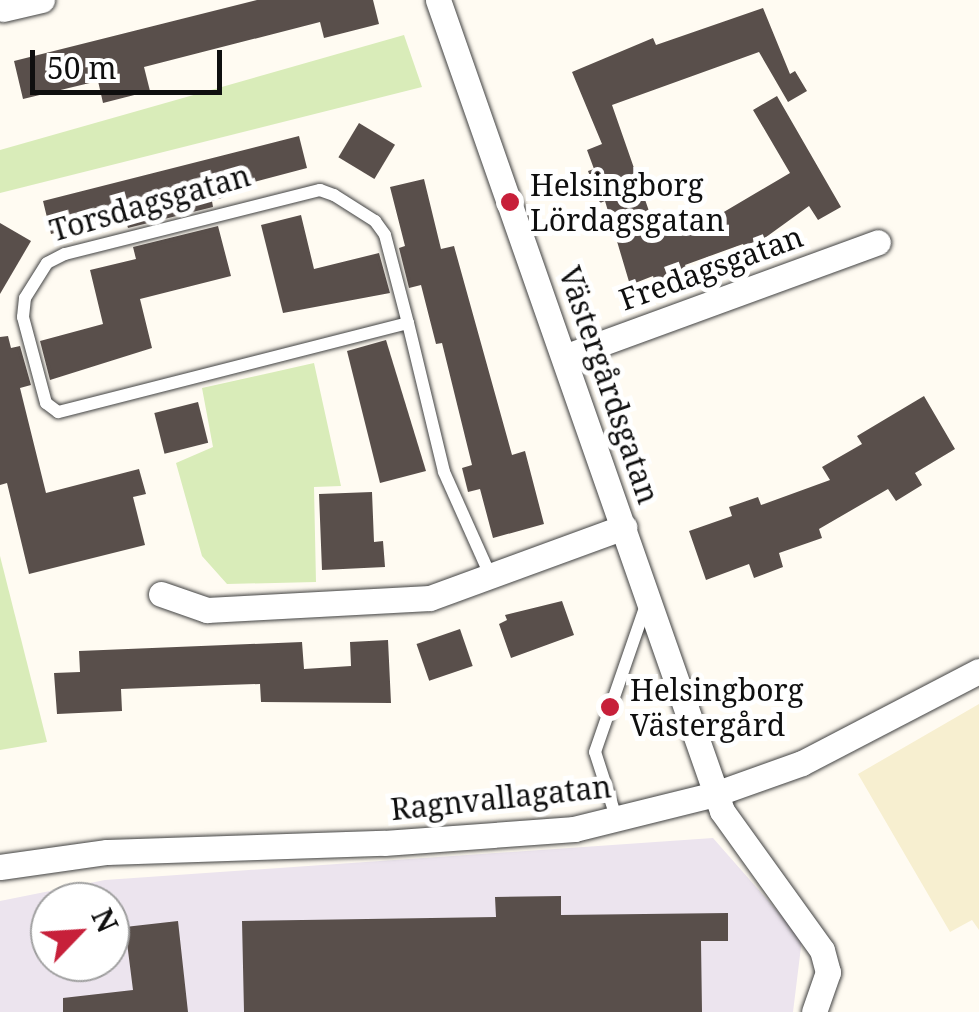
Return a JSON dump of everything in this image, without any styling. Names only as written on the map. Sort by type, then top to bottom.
[{"type":"street","points":[[1,8],[42,0]]},
{"type":"street","name":"Västergårdsgatan","points":[[438,0],[567,356],[715,794],[730,827],[822,950],[828,972],[814,1012]]},
{"type":"street","name":"Fredagsgatan","points":[[567,356],[878,242]]},
{"type":"street","points":[[161,594],[208,610],[430,598],[624,527]]},
{"type":"street","name":"Ragnvallagatan","points":[[0,867],[184,847],[505,837],[617,820],[715,794],[870,732],[979,670]]},
{"type":"lane","name":"Torsdagsgatan","points":[[408,323],[58,412],[46,403],[23,316],[25,298],[47,263],[65,254],[320,190],[375,220],[385,234],[408,323],[444,472],[491,577]]},
{"type":"lane","points":[[617,820],[595,752],[648,596]]},
{"type":"shaded area","points":[[979,704],[979,930],[972,920],[950,932],[858,774]]},
{"type":"shaded area","points":[[713,838],[802,939],[793,1012],[0,1012],[0,901],[30,895],[30,982],[130,982],[130,882],[95,882]]},
{"type":"green space","points":[[404,35],[422,87],[0,193],[0,150]]},
{"type":"green space","points":[[314,363],[341,486],[314,487],[316,582],[227,584],[202,556],[176,463],[213,447],[202,388]]},
{"type":"green space","points":[[0,556],[47,742],[0,750]]},
{"type":"building","points":[[257,0],[373,0],[379,24],[324,38],[320,22],[144,67],[150,91],[103,103],[98,81],[23,99],[14,61]]},
{"type":"building","points":[[763,8],[790,74],[795,71],[807,91],[788,102],[759,52],[612,105],[657,234],[692,222],[695,229],[790,173],[753,110],[777,96],[841,207],[818,220],[809,206],[747,251],[743,244],[685,265],[688,272],[656,284],[653,276],[630,285],[605,201],[600,203],[588,171],[594,169],[587,150],[602,144],[572,72],[653,38],[656,45]]},
{"type":"building","points":[[359,123],[395,145],[374,179],[338,157]]},
{"type":"building","points":[[299,136],[307,168],[223,190],[225,197],[212,201],[213,207],[128,228],[124,215],[51,234],[43,201]]},
{"type":"building","points":[[424,179],[441,249],[454,246],[512,455],[525,451],[544,524],[493,538],[480,489],[468,492],[462,468],[472,465],[442,343],[436,344],[421,285],[409,288],[399,248],[405,246],[390,187]]},
{"type":"building","points":[[301,215],[314,269],[379,253],[390,293],[283,313],[261,225]]},
{"type":"building","points":[[0,223],[31,241],[0,294]]},
{"type":"building","points":[[218,226],[231,276],[140,299],[152,348],[50,380],[40,341],[103,324],[90,270],[136,259],[133,247]]},
{"type":"building","points":[[8,336],[11,348],[20,346],[31,385],[20,388],[46,493],[139,469],[146,494],[133,497],[145,545],[29,574],[7,483],[0,485],[0,337]]},
{"type":"building","points":[[386,340],[426,471],[380,483],[347,351]]},
{"type":"building","points":[[924,396],[955,449],[915,473],[922,485],[896,501],[888,489],[819,529],[822,538],[779,553],[783,567],[754,578],[749,564],[706,580],[689,531],[732,516],[729,507],[758,497],[761,505],[830,480],[822,467],[862,444],[857,436]]},
{"type":"building","points":[[198,402],[208,443],[164,454],[154,413]]},
{"type":"building","points":[[372,492],[374,542],[383,541],[385,567],[322,570],[319,494]]},
{"type":"building","points":[[562,601],[574,635],[511,658],[499,624],[507,620],[505,615]]},
{"type":"building","points":[[460,629],[473,666],[429,681],[417,644]]},
{"type":"building","points":[[388,640],[391,703],[261,702],[260,684],[225,685],[121,689],[122,711],[57,714],[54,673],[80,672],[79,651],[302,642],[304,669],[351,666],[350,642]]},
{"type":"building","points":[[561,896],[561,915],[728,913],[728,941],[701,941],[702,1012],[244,1012],[242,921],[496,917],[495,897]]},
{"type":"building","points":[[178,921],[188,1012],[63,1012],[63,998],[133,990],[130,926]]},
{"type":"place","name":"Helsingborg Lördagsgatan","points":[[510,202]]},
{"type":"place","name":"Helsingborg Västergård","points":[[610,707]]}]
